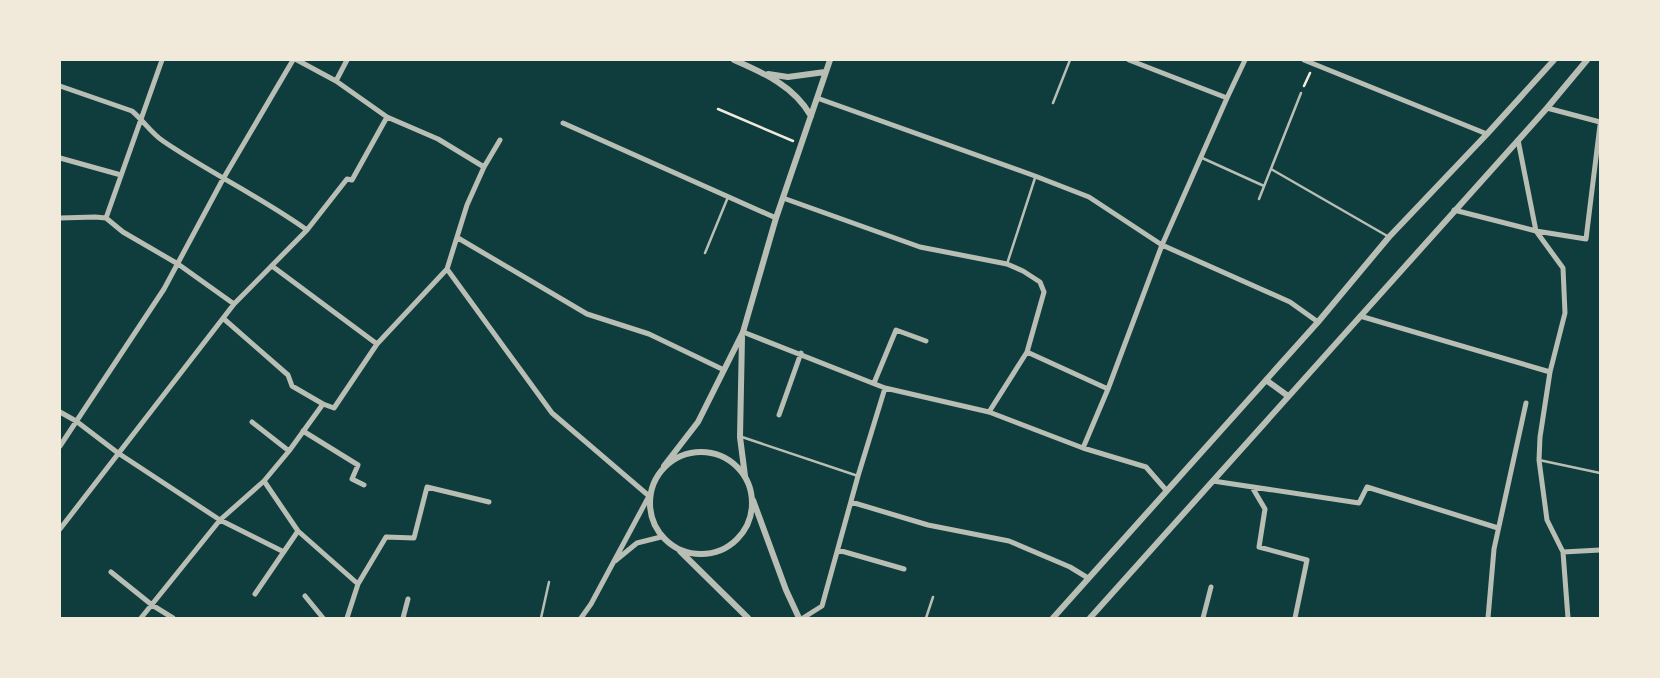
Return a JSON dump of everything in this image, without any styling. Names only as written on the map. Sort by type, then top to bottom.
[{"type":"street","points":[[106,218],[162,60]]},
{"type":"street","points":[[60,446],[142,324],[223,179],[295,60],[336,81],[387,117],[438,139],[484,167]]},
{"type":"street","points":[[336,81],[347,60]]},
{"type":"street","points":[[734,60],[763,73],[790,90],[803,102],[811,116]]},
{"type":"street","points":[[581,618],[649,496],[654,480],[698,422],[743,332],[776,218],[830,60]]},
{"type":"street","points":[[1129,60],[1227,98]]},
{"type":"street","points":[[1083,447],[1108,389],[1162,245],[1245,60]]},
{"type":"street","points":[[1304,60],[1487,134]]},
{"type":"street","points":[[1053,618],[1318,322],[1389,237],[1554,60]]},
{"type":"street","points":[[1090,618],[1587,60]]},
{"type":"street","points":[[763,73],[788,77],[825,72]]},
{"type":"street","points":[[60,86],[132,111],[161,140],[279,210],[307,230]]},
{"type":"street","points":[[817,98],[1088,197],[1162,245],[1290,302],[1318,322]]},
{"type":"street","points":[[1454,211],[1536,231],[1587,239],[1601,124],[1546,108]]},
{"type":"street","points":[[60,529],[234,304],[307,230],[346,179],[352,180],[387,117]]},
{"type":"street","points":[[563,123],[776,218]]},
{"type":"street","points":[[224,320],[288,375],[292,386],[334,408],[377,344],[447,269],[467,205],[500,140]]},
{"type":"street","points":[[1518,140],[1536,231],[1563,268],[1565,313],[1550,372],[1538,460],[1547,520],[1563,552],[1568,618]]},
{"type":"street","points":[[60,158],[121,175]]},
{"type":"street","points":[[783,198],[920,247],[1007,264],[1040,282],[1044,292],[1027,352],[989,411]]},
{"type":"street","points":[[60,218],[106,218],[234,304]]},
{"type":"street","points":[[458,238],[587,314],[649,334],[724,370]]},
{"type":"street","points":[[272,266],[377,344]]},
{"type":"street","points":[[447,269],[552,413],[649,496],[651,518],[662,537],[679,550],[748,618]]},
{"type":"street","points":[[1360,316],[1550,372]]},
{"type":"street","points":[[874,383],[896,330],[926,341]]},
{"type":"street","points":[[743,332],[885,388],[989,411],[1083,447],[1146,467],[1167,490]]},
{"type":"street","points":[[743,332],[740,437],[745,476]]},
{"type":"street","points":[[1027,352],[1108,389]]},
{"type":"street","points":[[779,415],[800,353]]},
{"type":"street","points":[[1266,380],[1288,396]]},
{"type":"street","points":[[664,466],[684,454],[707,452],[729,460],[745,476],[786,590],[801,618],[822,606],[885,388]]},
{"type":"street","points":[[141,618],[220,520],[264,481],[289,452],[323,404]]},
{"type":"street","points":[[1488,618],[1494,549],[1526,404]]},
{"type":"street","points":[[60,412],[220,520],[284,552]]},
{"type":"street","points":[[252,422],[289,452]]},
{"type":"street","points":[[303,431],[358,465],[352,479],[364,485]]},
{"type":"street","points":[[264,481],[298,531],[358,584]]},
{"type":"street","points":[[1213,481],[1359,503],[1367,487],[1498,528]]},
{"type":"street","points":[[1252,486],[1265,509],[1259,547],[1307,560],[1295,618]]},
{"type":"street","points":[[347,618],[358,584],[386,537],[414,538],[427,487],[489,502]]},
{"type":"street","points":[[679,550],[700,555],[721,550],[739,538],[750,519],[752,498]]},
{"type":"street","points":[[851,502],[928,525],[1009,541],[1070,567],[1088,578]]},
{"type":"street","points":[[256,594],[298,531]]},
{"type":"street","points":[[612,563],[637,543],[662,537]]},
{"type":"street","points":[[838,550],[904,569]]},
{"type":"street","points":[[1563,552],[1601,550]]},
{"type":"street","points":[[111,572],[173,618]]},
{"type":"street","points":[[1203,618],[1211,587]]},
{"type":"street","points":[[305,596],[323,618]]},
{"type":"street","points":[[403,618],[408,599]]},
{"type":"lane","points":[[1053,103],[1070,60]]},
{"type":"lane","points":[[1259,199],[1301,93]]},
{"type":"lane","points":[[1200,157],[1264,186]]},
{"type":"lane","points":[[1271,169],[1389,237]]},
{"type":"lane","points":[[1007,264],[1035,176]]},
{"type":"lane","points":[[705,253],[728,196]]},
{"type":"lane","points":[[740,437],[858,476]]},
{"type":"lane","points":[[1538,460],[1601,473]]},
{"type":"lane","points":[[541,618],[549,582]]},
{"type":"lane","points":[[926,618],[933,597]]},
{"type":"path","points":[[1301,93],[1314,64]]},
{"type":"path","points":[[718,109],[801,144]]}]
